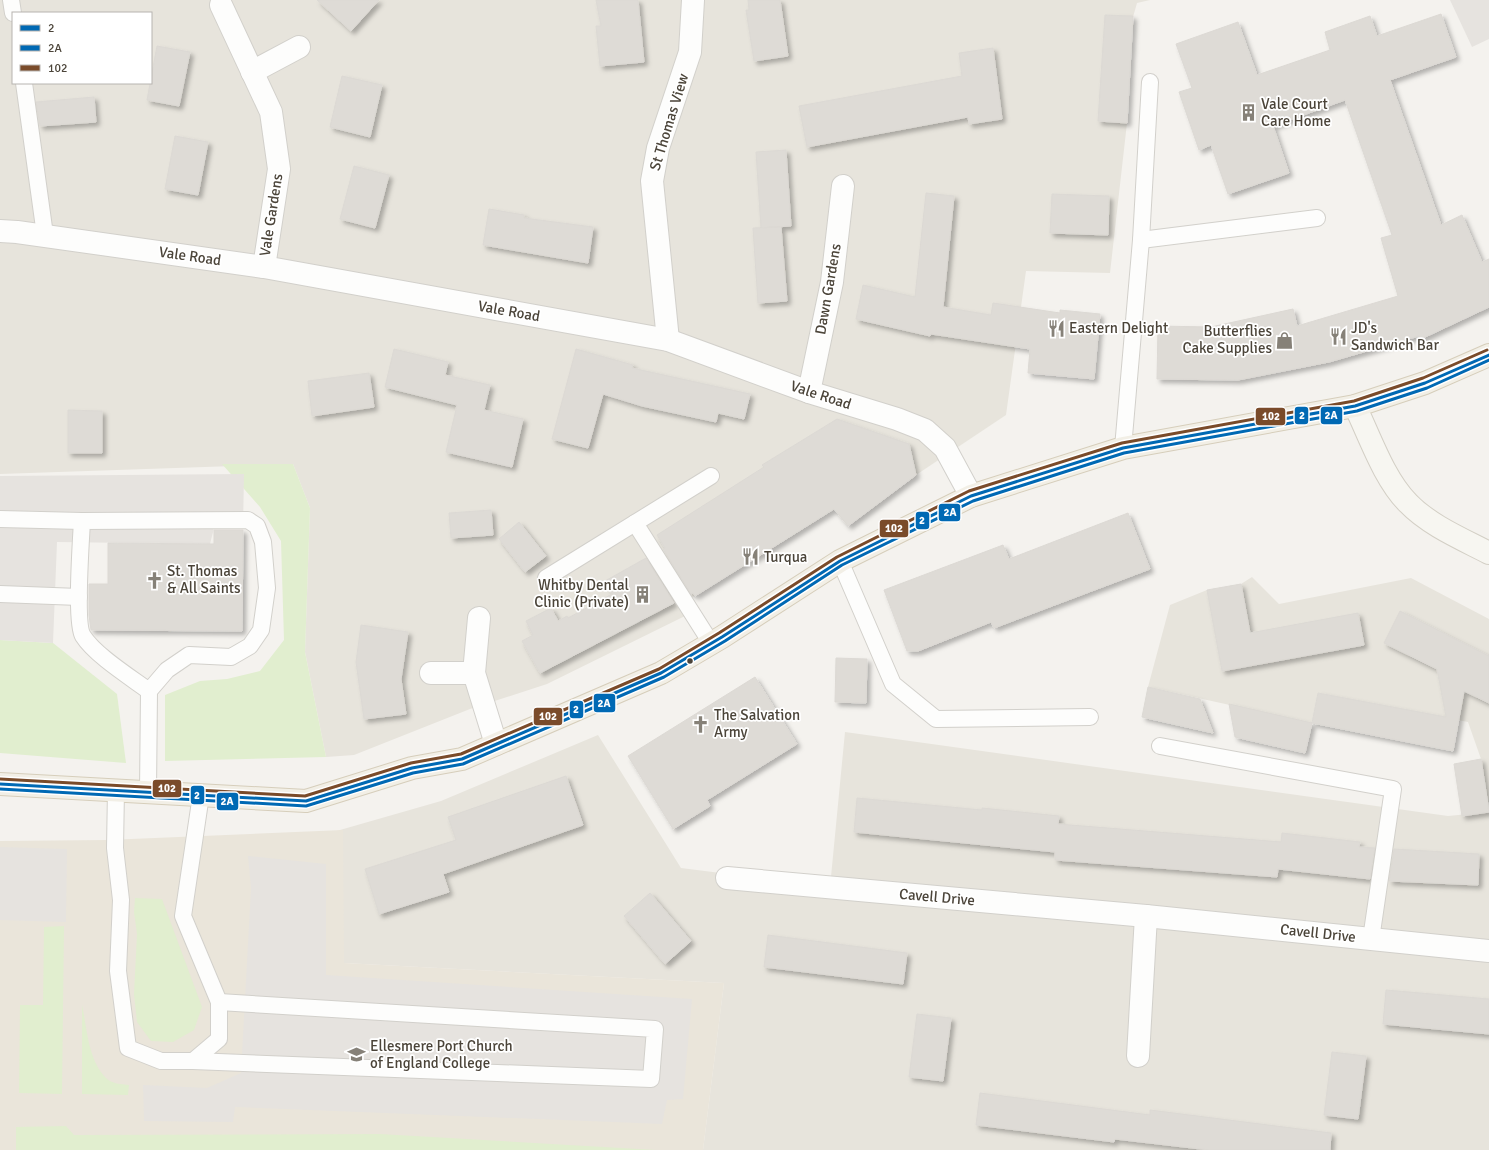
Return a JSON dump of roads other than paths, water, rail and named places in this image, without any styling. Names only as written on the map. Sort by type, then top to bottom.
[{"type":"main road","points":[[0,784],[306,801],[412,768],[462,759],[661,673],[840,561],[971,496],[1123,448],[1355,406],[1425,384],[1489,355]]},
{"type":"street","name":"St Thomas View","points":[[668,340],[652,181],[658,148],[690,52],[693,0]]},
{"type":"street","name":"Vale Gardens","points":[[221,5],[271,112],[279,168],[264,267]]},
{"type":"street","points":[[252,72],[300,47]]},
{"type":"street","name":"Dawn Gardens","points":[[809,392],[832,282],[843,186]]},
{"type":"street","name":"Vale Road","points":[[0,231],[264,267],[668,340],[809,392],[902,421],[925,430],[945,448],[971,496]]},
{"type":"street","points":[[1355,406],[1396,488],[1408,504],[1425,517],[1489,553]]},
{"type":"street","points":[[479,618],[474,673],[496,744]]},
{"type":"street","points":[[431,673],[474,673]]},
{"type":"street","name":"Cavell Drive","points":[[727,878],[1146,916],[1489,951]]},
{"type":"street","points":[[1138,1056],[1146,916]]},
{"type":"lane","points":[[11,0],[13,12]]},
{"type":"lane","points":[[1123,448],[1141,240],[1150,82]]},
{"type":"lane","points":[[24,84],[45,236]]},
{"type":"lane","points":[[1141,240],[1317,218]]},
{"type":"lane","points":[[546,578],[711,476]]},
{"type":"lane","points":[[0,519],[82,521],[248,520],[257,526],[263,542],[266,580],[264,615],[261,630],[250,646],[231,657],[189,655],[167,670],[149,691],[148,792]]},
{"type":"lane","points":[[82,521],[79,596],[82,636],[100,654],[149,691]]},
{"type":"lane","points":[[635,523],[711,643]]},
{"type":"lane","points":[[840,561],[893,684],[936,719],[1090,717]]},
{"type":"lane","points":[[0,594],[79,596]]},
{"type":"lane","points":[[1160,746],[1393,789],[1371,938]]},
{"type":"lane","points":[[116,790],[115,848],[121,900],[118,971],[128,1048],[161,1061],[651,1079],[655,1029],[219,1002]]},
{"type":"lane","points":[[193,1061],[219,1039],[219,1002],[183,916],[201,795]]},
{"type":"place","name":"Vale Court Care Home","points":[[1248,113]]},
{"type":"place","name":"Eastern Delight","points":[[1056,328]]},
{"type":"place","name":"JD's Sandwich Bar","points":[[1338,337]]},
{"type":"place","name":"Butterflies Cake Supplies","points":[[1285,340]]},
{"type":"place","name":"Turqua","points":[[751,557]]},
{"type":"place","name":"St. Thomas & All Saints","points":[[154,580]]},
{"type":"place","name":"Whitby Dental Clinic (Private)","points":[[642,594]]},
{"type":"place","name":"The Salvation Army","points":[[701,724]]},
{"type":"place","name":"Ellesmere Port Church of England College","points":[[357,1055]]}]
